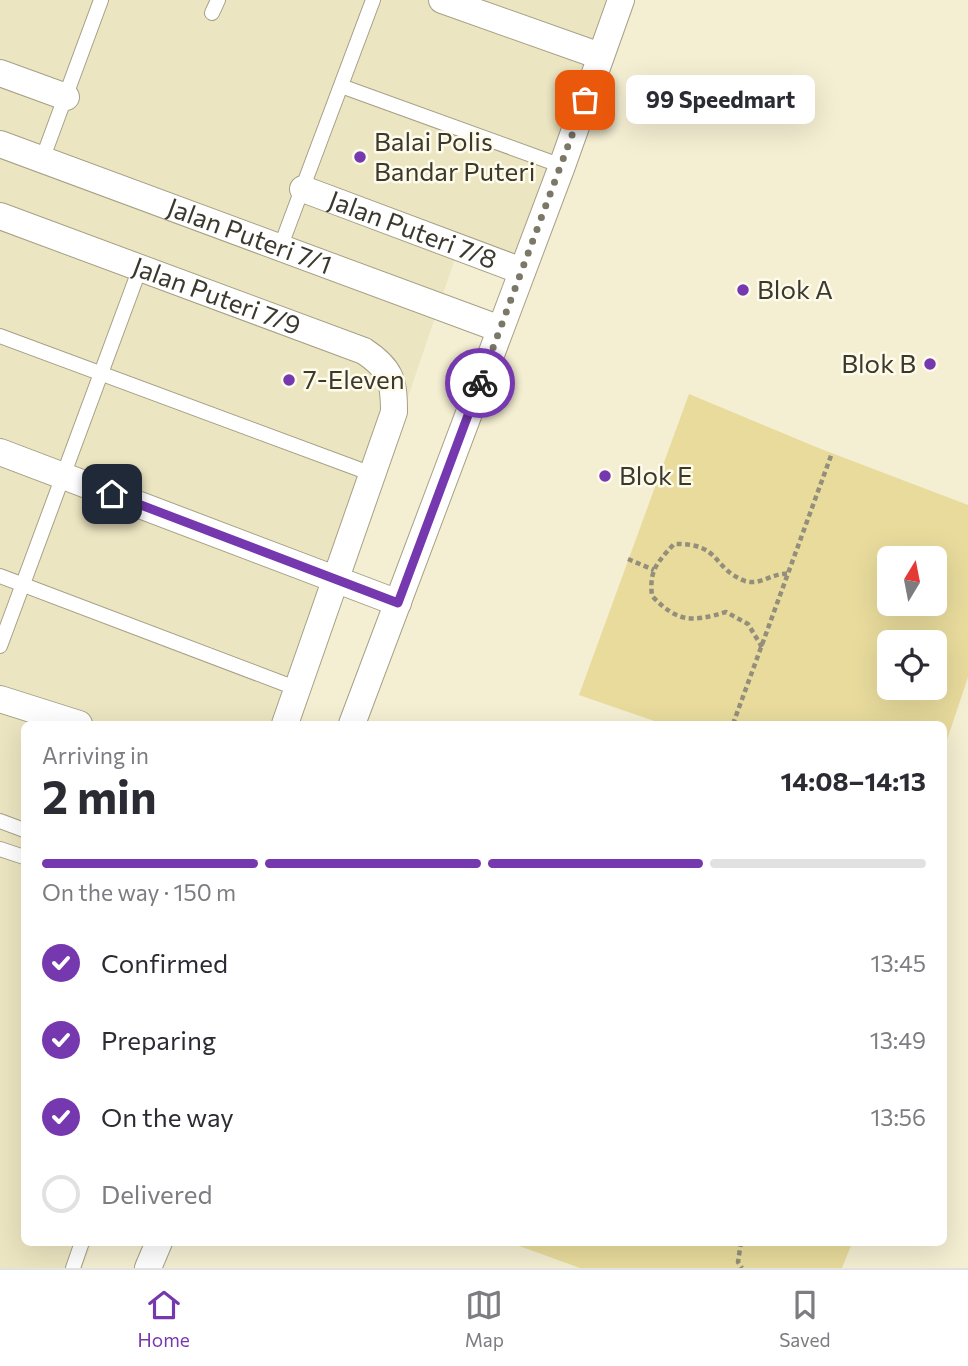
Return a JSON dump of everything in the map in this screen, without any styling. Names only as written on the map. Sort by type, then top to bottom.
[{"type":"street","points":[[442,0],[600,56]]},
{"type":"street","points":[[353,721],[562,166],[621,0]]},
{"type":"street","points":[[0,73],[66,97]]},
{"type":"street","name":"Jalan Puteri 7/1","points":[[0,144],[500,329]]},
{"type":"street","name":"Jalan Puteri 7/8","points":[[303,189],[522,271]]},
{"type":"street","name":"Jalan Puteri 7/9","points":[[0,216],[364,351],[378,360],[390,374],[394,412],[372,474]]},
{"type":"street","points":[[0,452],[398,603]]},
{"type":"street","points":[[286,721],[372,474]]},
{"type":"street","points":[[0,699],[70,721]]},
{"type":"lane","points":[[42,160],[100,0]]},
{"type":"lane","points":[[280,248],[373,0]]},
{"type":"lane","points":[[341,86],[562,166]]},
{"type":"lane","points":[[0,646],[140,268]]},
{"type":"lane","points":[[0,336],[372,474]]},
{"type":"lane","points":[[0,576],[298,689]]},
{"type":"lane","points":[[0,821],[21,829]]},
{"type":"lane","points":[[0,849],[21,856]]},
{"type":"lane","points":[[73,1268],[81,1246]]},
{"type":"path","points":[[734,721],[832,453]]},
{"type":"path","points":[[762,646],[748,624],[726,612],[695,620],[677,617],[652,596],[650,579],[657,563],[674,544],[694,544],[709,551],[735,575],[747,582],[761,582],[779,573],[788,574]]},
{"type":"path","points":[[628,559],[654,570]]},
{"type":"path","points":[[740,1246],[738,1262],[742,1268]]},
{"type":"shaded area","points":[[0,0],[612,0],[516,262],[461,241],[379,482],[288,721],[21,721],[21,1246],[91,1246],[82,1268],[0,1268]]},
{"type":"shaded area","points":[[689,394],[821,449],[968,505],[968,677],[947,740],[947,721],[654,721],[579,695]]},
{"type":"shaded area","points":[[519,1246],[850,1246],[842,1268],[580,1268]]},
{"type":"way so far","points":[[480,383],[585,100]]},
{"type":"place","name":"99 Speedmart","points":[[585,100]]},
{"type":"place","name":"Balai Polis Bandar Puteri","points":[[360,157]]},
{"type":"place","name":"Blok A","points":[[743,290]]},
{"type":"place","name":"Blok B","points":[[930,364]]},
{"type":"place","name":"7-Eleven","points":[[289,380]]},
{"type":"place","name":"Blok E","points":[[605,476]]},
{"type":"route","points":[[112,494],[398,603],[480,383]]}]
